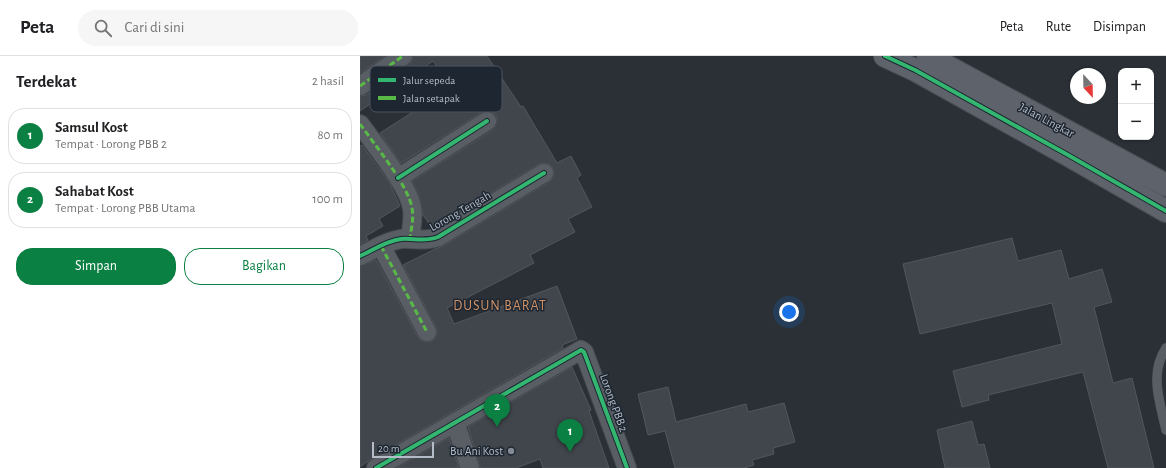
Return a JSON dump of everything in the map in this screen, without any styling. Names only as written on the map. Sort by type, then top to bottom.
[{"type":"street","points":[[389,66],[403,56]]},
{"type":"street","points":[[885,56],[929,78],[1166,211]]},
{"type":"street","name":"Jalan Lingkar","points":[[928,56],[1166,184]]},
{"type":"street","points":[[360,86],[370,79]]},
{"type":"street","points":[[398,178],[487,121]]},
{"type":"street","points":[[360,124],[398,178],[409,198],[412,208],[410,239]]},
{"type":"street","name":"Lorong Tengah","points":[[360,256],[390,241],[410,239],[425,240],[438,237],[544,173]]},
{"type":"street","points":[[381,246],[427,332]]},
{"type":"street","name":"Lorong PBB 2","points":[[455,422],[578,351],[583,351],[627,468]]},
{"type":"street","points":[[376,468],[455,422],[470,468]]},
{"type":"lane","points":[[1166,348],[1158,364],[1156,379],[1166,430]]},
{"type":"building","points":[[360,56],[385,56],[370,66],[360,73]]},
{"type":"building","points":[[413,56],[487,56],[494,66],[437,66],[433,61],[426,66],[408,66],[412,61]]},
{"type":"building","points":[[502,78],[521,107],[523,106],[557,163],[571,156],[581,175],[577,178],[592,207],[568,219],[575,232],[530,255],[534,263],[447,308],[454,324],[557,286],[577,339],[562,345],[563,348],[371,459],[360,467],[360,266],[376,260],[418,337],[422,341],[432,341],[436,337],[436,327],[403,265],[443,246],[549,182],[553,178],[553,168],[549,164],[539,164],[432,228],[423,215],[419,196],[412,181],[493,130],[497,120],[496,115],[491,112],[502,112]]},
{"type":"building","points":[[370,92],[370,104],[360,111],[360,96]]},
{"type":"building","points":[[413,112],[482,112],[401,163],[380,133]]},
{"type":"building","points":[[362,145],[389,182],[400,206],[379,219],[383,226],[366,236],[368,240],[360,244],[360,146]]},
{"type":"building","points":[[1012,238],[1018,261],[1061,250],[1069,279],[1102,269],[1112,302],[1094,307],[1113,383],[1132,378],[1154,468],[1108,468],[1083,372],[988,395],[989,400],[962,407],[953,371],[1062,344],[1052,303],[920,334],[903,264]]},
{"type":"building","points":[[572,367],[591,410],[589,411],[609,468],[543,468],[540,459],[516,468],[480,468],[468,427]]},
{"type":"building","points":[[668,387],[676,422],[746,404],[748,412],[784,403],[795,442],[773,448],[774,454],[752,460],[754,465],[744,468],[675,468],[665,431],[648,435],[638,394]]},
{"type":"building","points":[[972,421],[978,445],[984,444],[990,468],[945,468],[937,430]]},
{"type":"building","points":[[449,438],[459,468],[397,468]]},
{"type":"marked path","points":[[389,66],[403,56]]},
{"type":"marked path","points":[[360,86],[370,79]]},
{"type":"marked path","points":[[360,124],[382,153],[404,188],[409,199],[413,216],[410,239]]},
{"type":"marked path","points":[[381,246],[427,332]]},
{"type":"cycle path","points":[[885,56],[915,70],[1166,211]]},
{"type":"cycle path","points":[[398,178],[487,121]]},
{"type":"cycle path","points":[[360,256],[395,240],[420,240],[438,237],[544,173]]},
{"type":"cycle path","points":[[376,468],[581,350],[584,352],[627,468]]},
{"type":"place","name":"Sahabat Kost","points":[[497,427]]},
{"type":"place","name":"Bu Ani Kost","points":[[511,451]]},
{"type":"place","name":"Samsul Kost","points":[[570,452]]},
{"type":"district","name":"DUSUN BARAT","points":[[500,306]]}]
